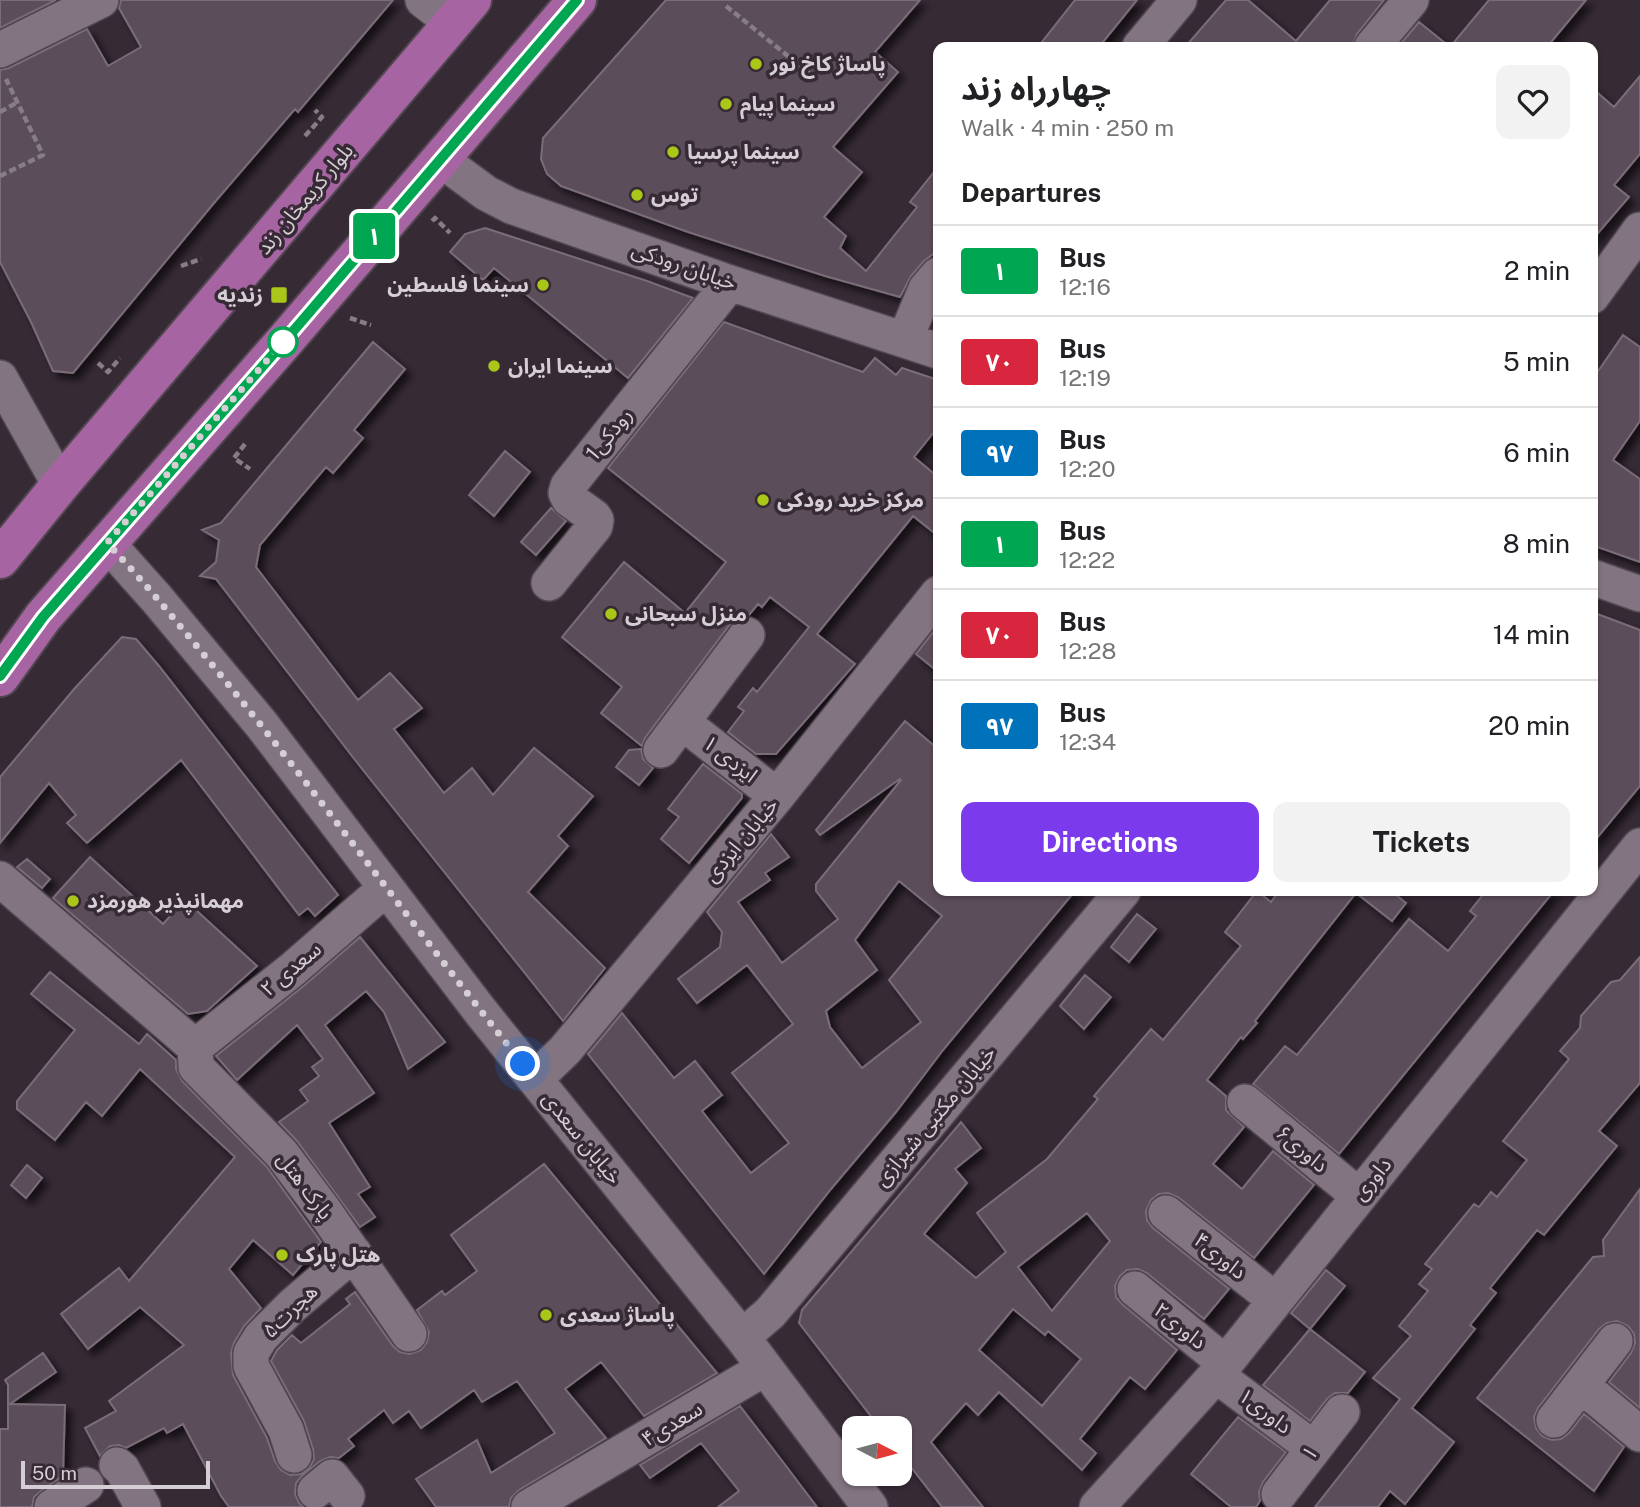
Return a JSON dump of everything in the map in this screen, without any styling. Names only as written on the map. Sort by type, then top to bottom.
[{"type":"main road","points":[[0,677],[43,617],[283,343],[577,0]]},
{"type":"main road","name":"بلوار کریمخان زند","points":[[1,559],[60,485],[462,12]]},
{"type":"main road","points":[[0,655],[43,617]]},
{"type":"street","points":[[0,50],[102,0]]},
{"type":"street","points":[[423,0],[462,12]]},
{"type":"street","points":[[1144,42],[1179,0]]},
{"type":"street","points":[[1376,42],[1411,0]]},
{"type":"street","name":"خیابان رودکی","points":[[440,159],[486,193],[512,206],[730,283],[933,349]]},
{"type":"street","points":[[1598,288],[1635,237]]},
{"type":"street","points":[[905,339],[926,289],[933,281]]},
{"type":"street","name":"1رودکی","points":[[549,583],[595,526],[594,517],[569,499],[566,493],[568,486],[730,283]]},
{"type":"street","points":[[0,379],[60,485]]},
{"type":"street","name":"خیابان سعدی","points":[[107,543],[262,725],[535,1079],[742,1337],[870,1507]]},
{"type":"street","points":[[1598,579],[1640,594]]},
{"type":"street","name":"خیابان ایزدی","points":[[535,1079],[565,1050],[778,796],[933,600]]},
{"type":"street","points":[[661,750],[747,635]]},
{"type":"street","name":"ایزدی ۱","points":[[682,722],[778,796]]},
{"type":"street","name":"داوری","points":[[1097,1507],[1221,1368],[1640,846]]},
{"type":"street","points":[[0,879],[195,1047]]},
{"type":"street","name":"سعدی ۲","points":[[195,1047],[293,970],[386,888]]},
{"type":"street","name":"خیابان مکتبی شیرازی","points":[[742,1337],[770,1313],[1119,896]]},
{"type":"street","name":"پارک هتل","points":[[195,1047],[196,1067],[281,1153],[409,1334]]},
{"type":"street","name":"داوری۶","points":[[1245,1102],[1359,1196]]},
{"type":"street","name":"داوری۴","points":[[1166,1213],[1275,1300]]},
{"type":"street","name":"هجرت۵","points":[[294,1455],[286,1430],[251,1366],[251,1353],[261,1337],[292,1306],[354,1253]]},
{"type":"street","name":"داوری۲","points":[[1135,1289],[1221,1368]]},
{"type":"street","points":[[1554,1420],[1615,1341]]},
{"type":"street","name":"سعدی۴","points":[[529,1507],[584,1493],[765,1368]]},
{"type":"street","name":"داوری۱","points":[[1221,1368],[1314,1448]]},
{"type":"street","points":[[1581,1385],[1640,1434]]},
{"type":"street","name":"۱","points":[[1279,1494],[1342,1412]]},
{"type":"street","points":[[117,1465],[122,1469],[143,1507]]},
{"type":"street","points":[[52,1507],[86,1485]]},
{"type":"path","points":[[726,6],[809,73]]},
{"type":"path","points":[[0,67],[43,155],[0,176]]},
{"type":"path","points":[[0,111],[18,102]]},
{"type":"path","points":[[305,136],[322,117],[315,110]]},
{"type":"path","points":[[428,225],[435,218],[450,233]]},
{"type":"path","points":[[181,266],[201,259]]},
{"type":"path","points":[[350,318],[371,326]]},
{"type":"path","points":[[98,363],[108,372],[120,358]]},
{"type":"path","points":[[244,443],[234,458],[250,469]]},
{"type":"building","points":[[0,0],[56,0],[0,28]]},
{"type":"building","points":[[121,0],[393,0],[298,112],[295,109],[214,203],[73,373],[53,371],[0,262],[0,70],[87,29],[108,66],[141,47],[119,8]]},
{"type":"building","points":[[666,0],[920,0],[875,52],[898,72],[833,147],[862,172],[824,217],[846,236],[840,248],[866,271],[917,207],[910,202],[933,173],[933,254],[911,276],[900,297],[825,276],[688,232],[561,186],[547,174],[541,159],[543,138]]},
{"type":"building","points":[[1075,0],[1137,0],[1103,42],[1042,42]]},
{"type":"building","points":[[1226,0],[1248,0],[1296,41],[1330,0],[1384,0],[1357,34],[1354,42],[1189,42]]},
{"type":"building","points":[[1489,0],[1586,0],[1551,42],[1454,42]]},
{"type":"building","points":[[1419,22],[1444,42],[1402,42]]},
{"type":"building","points":[[1640,76],[1640,154],[1614,185],[1629,197],[1598,233],[1598,93],[1614,107]]},
{"type":"building","points":[[485,228],[693,298],[628,378],[494,268],[483,280],[450,252],[465,234]]},
{"type":"building","points":[[724,322],[863,372],[875,358],[896,375],[902,368],[933,378],[933,433],[914,457],[933,473],[933,532],[913,516],[817,634],[855,664],[776,754],[756,754],[728,732],[744,711],[738,707],[753,688],[757,692],[809,627],[770,597],[762,607],[758,604],[749,615],[740,616],[731,623],[645,738],[642,746],[601,713],[622,687],[562,637],[624,562],[685,613],[726,562],[608,468]]},
{"type":"building","points":[[1623,335],[1640,347],[1640,421],[1613,460],[1640,479],[1640,562],[1598,547],[1598,371]]},
{"type":"building","points":[[373,342],[405,369],[354,430],[363,438],[333,473],[326,467],[260,545],[256,567],[358,700],[390,673],[422,708],[394,729],[444,793],[472,768],[493,795],[534,748],[593,796],[558,836],[568,846],[528,892],[605,968],[563,1021],[355,760],[216,579],[200,576],[216,562],[219,540],[202,530],[221,523]]},
{"type":"building","points":[[505,451],[530,472],[494,516],[469,495]]},
{"type":"building","points":[[551,508],[566,521],[536,555],[521,542]]},
{"type":"building","points":[[1598,614],[1640,630],[1640,786],[1598,837]]},
{"type":"building","points":[[933,632],[933,668],[916,654]]},
{"type":"building","points":[[122,637],[136,639],[159,666],[338,895],[315,916],[308,908],[299,915],[181,760],[87,843],[67,823],[76,815],[49,783],[0,843],[0,777]]},
{"type":"building","points":[[905,721],[933,745],[933,896],[1071,896],[943,1050],[764,1274],[588,1054],[622,1013],[674,1078],[695,1061],[722,1095],[702,1111],[751,1173],[789,1143],[732,1073],[793,1024],[747,965],[697,1003],[678,979],[720,947],[722,932],[707,912],[771,834],[789,857],[765,873],[770,880],[738,902],[782,963],[838,919],[816,891],[816,884],[901,780],[820,835],[816,830]],"holes":[[[899,881],[942,916],[889,980],[921,1022],[862,1068],[830,1027],[826,1011],[877,970],[855,940]]]},
{"type":"building","points":[[641,749],[643,759],[653,768],[639,785],[616,767],[629,750]]},
{"type":"building","points":[[703,764],[742,794],[742,798],[689,863],[661,839],[679,817],[668,809]]},
{"type":"building","points":[[90,857],[163,924],[185,900],[257,966],[207,1011],[188,1014],[53,898]]},
{"type":"building","points":[[27,859],[50,879],[42,888],[17,867]]},
{"type":"building","points":[[1253,896],[1263,896],[1271,902],[1275,896],[1354,896],[1255,1021],[1257,1023],[1243,1039],[1241,1037],[1207,1080],[1226,1096],[1226,1110],[1244,1127],[1213,1164],[1242,1189],[1273,1151],[1314,1185],[1254,1258],[1178,1197],[1168,1193],[1159,1194],[1151,1200],[1146,1211],[1147,1220],[1153,1228],[1229,1289],[1204,1319],[1147,1273],[1138,1269],[1127,1270],[1115,1286],[1116,1297],[1177,1350],[1145,1389],[1130,1377],[1080,1439],[1096,1453],[1082,1470],[999,1392],[978,1415],[966,1403],[931,1442],[983,1507],[942,1507],[912,1468],[912,1416],[871,1416],[799,1323],[802,1310],[961,1122],[981,1148],[955,1169],[967,1183],[924,1234],[976,1278],[1006,1252],[977,1213],[1047,1159],[1098,1099],[1094,1096],[1151,1029],[1163,1040],[1241,946],[1225,932]],"holes":[[[1087,1213],[1110,1241],[1052,1311],[1018,1267]],[[1013,1309],[1045,1335],[1048,1331],[1081,1359],[1042,1406],[979,1350]]]},
{"type":"building","points":[[1360,896],[1397,896],[1406,903],[1392,921]]},
{"type":"building","points":[[1482,896],[1550,896],[1339,1154],[1253,1084],[1285,1046],[1297,1055],[1409,919],[1448,951],[1476,916],[1470,911]]},
{"type":"building","points":[[1137,914],[1156,929],[1129,962],[1111,947]]},
{"type":"building","points":[[360,937],[445,1042],[408,1069],[384,1012],[366,991],[325,1025],[374,1093],[329,1123],[370,1187],[358,1194],[375,1217],[360,1227],[297,1141],[279,1122],[308,1101],[300,1090],[319,1076],[312,1067],[323,1059],[297,1025],[237,1080],[216,1056]]},
{"type":"building","points":[[1640,957],[1640,1083],[1599,1131],[1617,1146],[1544,1235],[1537,1230],[1490,1288],[1496,1293],[1470,1325],[1475,1329],[1412,1408],[1454,1442],[1405,1504],[1390,1491],[1378,1507],[1315,1507],[1400,1399],[1373,1378],[1411,1336],[1399,1326],[1428,1291],[1419,1284],[1432,1269],[1425,1264],[1474,1204],[1479,1207],[1491,1192],[1497,1197],[1527,1160],[1503,1141],[1569,1059],[1560,1051],[1580,1028],[1581,1016],[1611,982],[1620,980]]},
{"type":"building","points":[[50,972],[139,1044],[147,1034],[176,1060],[176,1069],[182,1081],[266,1166],[321,1242],[293,1275],[253,1240],[229,1269],[261,1308],[244,1326],[234,1343],[231,1353],[233,1375],[281,1470],[290,1475],[301,1474],[309,1468],[314,1459],[304,1421],[271,1361],[277,1350],[292,1335],[301,1343],[350,1304],[346,1299],[355,1292],[393,1346],[400,1352],[410,1354],[421,1350],[427,1342],[429,1332],[417,1310],[442,1291],[445,1295],[477,1271],[451,1235],[544,1164],[717,1373],[644,1416],[601,1362],[565,1389],[606,1438],[519,1490],[511,1498],[509,1507],[436,1507],[416,1479],[477,1440],[491,1473],[555,1433],[517,1381],[482,1402],[474,1390],[421,1428],[409,1411],[393,1423],[384,1410],[348,1439],[354,1446],[339,1458],[330,1457],[320,1461],[296,1483],[295,1494],[304,1507],[229,1507],[183,1424],[167,1433],[164,1428],[126,1448],[119,1445],[110,1446],[100,1456],[85,1428],[116,1411],[109,1401],[184,1345],[140,1307],[88,1349],[61,1314],[119,1268],[129,1281],[235,1157],[140,1069],[102,1116],[86,1102],[55,1140],[17,1109],[17,1101],[75,1030],[31,994]]},
{"type":"building","points":[[1085,975],[1111,997],[1084,1029],[1060,1006]]},
{"type":"building","points":[[27,1165],[42,1178],[26,1198],[11,1185]]},
{"type":"building","points":[[1640,1189],[1640,1408],[1609,1382],[1631,1353],[1635,1343],[1634,1334],[1628,1326],[1617,1321],[1607,1323],[1599,1329],[1538,1408],[1534,1417],[1536,1428],[1542,1436],[1552,1440],[1561,1439],[1569,1433],[1584,1414],[1624,1447],[1594,1491],[1477,1398],[1593,1257],[1604,1256],[1603,1240]]},
{"type":"building","points":[[1326,1270],[1345,1286],[1310,1329],[1291,1313]]},
{"type":"building","points":[[1310,1329],[1365,1372],[1348,1393],[1335,1393],[1327,1399],[1310,1421],[1263,1385]]},
{"type":"building","points":[[43,1353],[56,1372],[10,1404],[65,1405],[63,1476],[34,1497],[32,1507],[0,1507],[0,1429],[8,1429],[8,1385],[5,1380]]},
{"type":"building","points":[[740,1406],[817,1507],[718,1507],[739,1491],[701,1443],[650,1478],[640,1465]]},
{"type":"building","points":[[1238,1417],[1286,1452],[1263,1482],[1259,1492],[1260,1501],[1256,1507],[1231,1507],[1191,1474]]},
{"type":"bus line","name":"۱","points":[[0,676],[43,617],[283,343],[577,0]]},
{"type":"place","name":"پاساژ کاخ نور","points":[[756,64]]},
{"type":"place","name":"سینما پیام","points":[[726,104]]},
{"type":"place","name":"سینما پرسیا","points":[[673,152]]},
{"type":"place","name":"توس","points":[[637,195]]},
{"type":"place","name":"سینما فلسطین","points":[[543,285]]},
{"type":"place","name":"زندیه","points":[[279,295]]},
{"type":"place","name":"سینما ایران","points":[[494,366]]},
{"type":"place","name":"مرکز خرید رودکی","points":[[763,500]]},
{"type":"place","name":"منزل سبحانی","points":[[611,614]]},
{"type":"place","name":"مهمانپذیر هورمزد","points":[[73,901]]},
{"type":"place","name":"هتل پارک","points":[[282,1255]]},
{"type":"place","name":"پاساژ سعدی","points":[[546,1315]]},
{"type":"route","points":[[283,342],[107,543],[262,725],[523,1064]]}]
